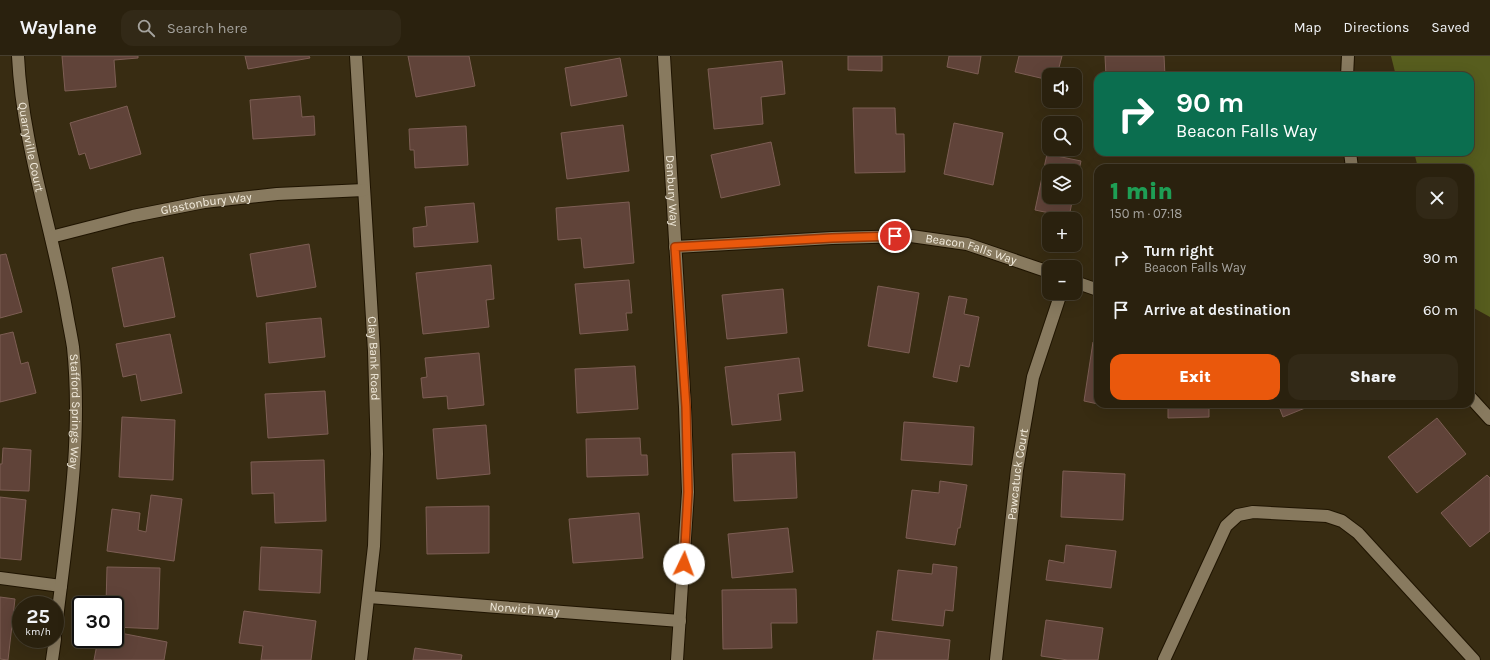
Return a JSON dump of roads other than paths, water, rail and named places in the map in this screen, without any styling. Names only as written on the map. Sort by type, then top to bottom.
[{"type":"street","name":"Quarryville Court","points":[[18,56],[19,85],[33,161],[51,236]]},
{"type":"street","name":"Clay Bank Road","points":[[356,56],[374,351],[377,454],[374,546],[361,660]]},
{"type":"street","name":"Danbury Way","points":[[664,56],[686,407],[688,492],[677,660]]},
{"type":"street","points":[[1346,72],[1348,56]]},
{"type":"street","name":"Glastonbury Way","points":[[51,236],[134,216],[204,202],[277,194],[364,190]]},
{"type":"street","name":"Stafford Springs Way","points":[[51,236],[61,279],[73,346],[76,414],[72,488],[60,596]]},
{"type":"street","name":"Beacon Falls Way","points":[[675,247],[832,238],[911,236],[967,244],[1042,270]]},
{"type":"street","points":[[1082,284],[1094,289]]},
{"type":"street","name":"Pawcatuck Court","points":[[996,660],[1018,470],[1033,377],[1059,300]]},
{"type":"street","points":[[1474,401],[1490,419]]},
{"type":"street","points":[[1164,660],[1226,526],[1238,515],[1254,512],[1327,516],[1342,521],[1358,533],[1474,660]]},
{"type":"street","points":[[0,578],[61,586]]},
{"type":"street","name":"Norwich Way","points":[[369,597],[680,621]]},
{"type":"street","points":[[52,660],[54,648]]}]
